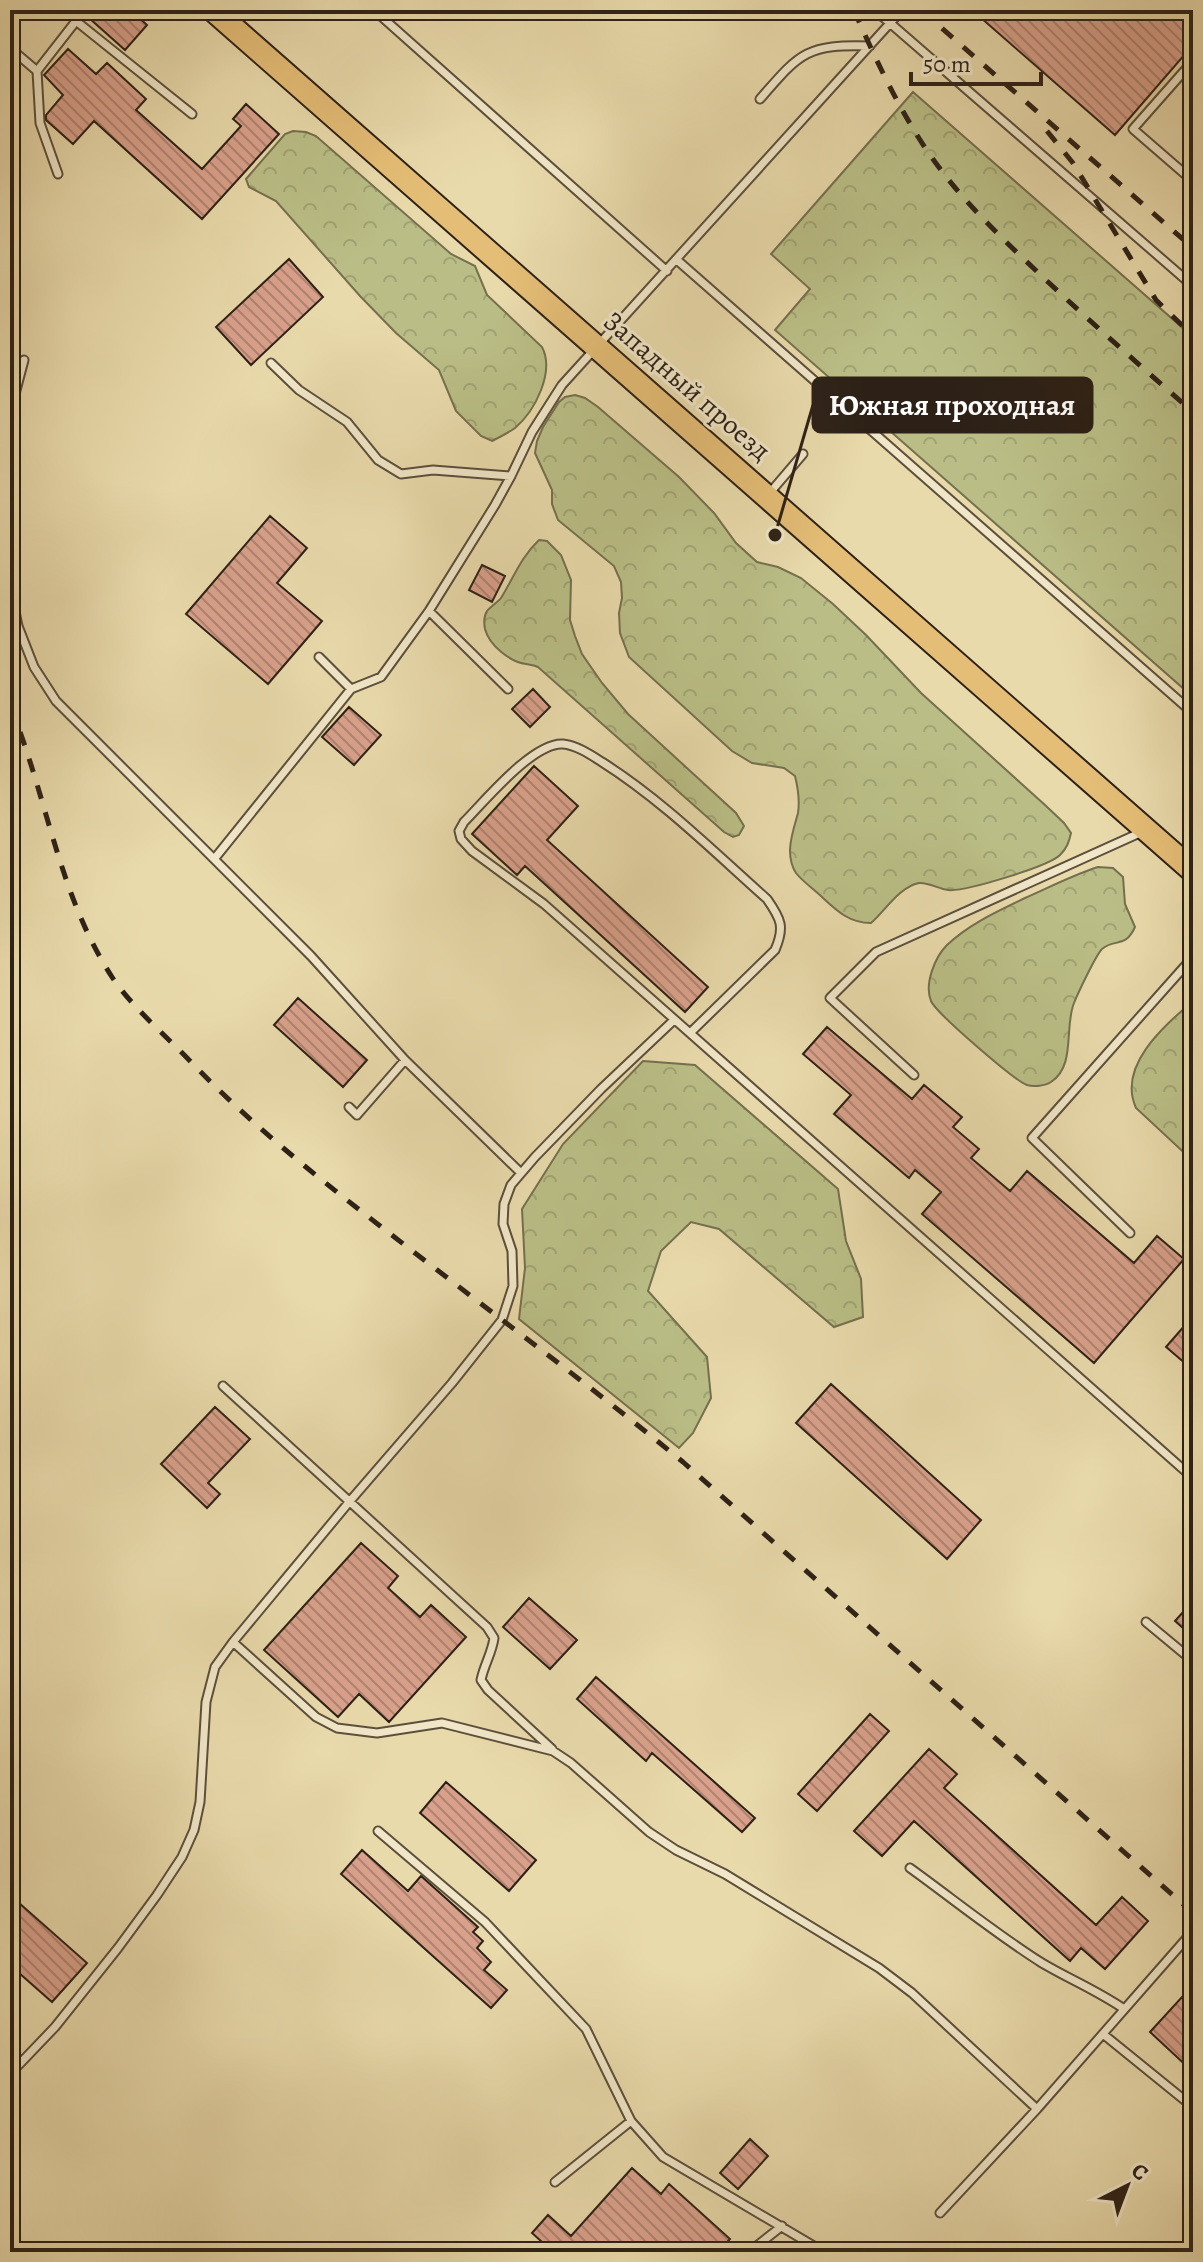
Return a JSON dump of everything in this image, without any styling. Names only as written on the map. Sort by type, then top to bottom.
[{"type":"main road","name":"Западный проезд","points":[[213,10],[1193,871]]},
{"type":"lane","points":[[374,10],[667,271]]},
{"type":"lane","points":[[875,10],[1193,286]]},
{"type":"lane","points":[[215,858],[351,689],[381,677],[429,611],[511,476],[548,404],[562,385],[902,10]]},
{"type":"lane","points":[[58,174],[40,123],[37,71],[76,21],[192,114]]},
{"type":"lane","points":[[760,99],[785,70],[807,53],[837,45],[870,46]]},
{"type":"lane","points":[[10,48],[37,71]]},
{"type":"lane","points":[[1193,61],[1133,129],[1193,181]]},
{"type":"lane","points":[[677,260],[1193,713]]},
{"type":"lane","points":[[10,413],[24,360]]},
{"type":"lane","points":[[271,363],[299,390],[347,422],[378,460],[401,474],[433,470],[511,476]]},
{"type":"lane","points":[[767,496],[803,454]]},
{"type":"lane","points":[[10,586],[18,626],[34,667],[56,701],[311,956],[405,1060],[521,1173]]},
{"type":"lane","points":[[429,611],[508,689]]},
{"type":"lane","points":[[319,657],[351,689]]},
{"type":"lane","points":[[690,1033],[775,950],[782,934],[778,915],[767,899],[636,783],[587,752],[563,744],[546,748],[509,775],[464,822],[459,831],[461,839],[472,851],[544,904],[1193,1478]]},
{"type":"lane","points":[[914,1075],[830,998],[876,952],[1146,830]]},
{"type":"lane","points":[[1130,1233],[1032,1138],[1193,957]]},
{"type":"lane","points":[[10,2074],[55,2027],[109,1959],[182,1857],[194,1830],[200,1802],[206,1702],[215,1667],[502,1320],[513,1286],[512,1251],[503,1224],[504,1204],[511,1185],[601,1089],[674,1020]]},
{"type":"lane","points":[[349,1107],[357,1115],[405,1060]]},
{"type":"lane","points":[[223,1386],[487,1627],[494,1638],[481,1680],[553,1751],[571,1763],[649,1832],[676,1850],[725,1874],[879,1968],[912,1993],[1037,2109]]},
{"type":"lane","points":[[1146,1622],[1193,1661]]},
{"type":"lane","points":[[233,1642],[316,1717],[337,1728],[377,1733],[442,1723],[553,1751]]},
{"type":"lane","points":[[378,1831],[485,1922],[586,2029],[631,2121],[663,2157],[824,2252]]},
{"type":"lane","points":[[910,1868],[1040,1961],[1124,2009]]},
{"type":"lane","points":[[940,2213],[1037,2109],[1193,1931]]},
{"type":"lane","points":[[1103,2034],[1193,2107]]},
{"type":"lane","points":[[555,2182],[631,2121]]},
{"type":"lane","points":[[749,2252],[782,2226]]},
{"type":"green space","points":[[913,92],[1193,337],[1193,697],[775,330],[810,289],[771,254]]},
{"type":"green space","points":[[293,131],[316,136],[451,254],[475,266],[487,295],[542,347],[546,368],[541,390],[529,412],[515,428],[492,441],[481,436],[456,411],[439,370],[360,296],[276,201],[249,187],[246,179],[285,134]]},
{"type":"green space","points":[[575,395],[598,407],[679,477],[714,513],[736,543],[757,562],[778,567],[801,578],[866,635],[921,693],[1064,823],[1071,833],[1060,855],[1024,871],[957,890],[922,883],[912,885],[871,923],[845,916],[802,880],[792,866],[791,858],[799,808],[795,776],[784,768],[752,763],[732,751],[629,657],[620,633],[621,582],[614,566],[558,520],[552,504],[552,490],[535,453],[543,427],[559,402]]},
{"type":"green space","points":[[539,540],[547,541],[561,555],[571,580],[570,620],[582,654],[628,714],[736,813],[744,826],[739,835],[733,837],[724,832],[538,667],[513,660],[491,641],[485,629],[486,613],[501,598],[522,560]]},
{"type":"green space","points":[[1098,867],[1113,868],[1123,877],[1125,904],[1135,927],[1124,941],[1102,949],[1092,966],[1074,1003],[1067,1056],[1059,1075],[1046,1084],[1027,1085],[993,1060],[936,1008],[929,994],[932,971],[947,945],[974,924]]},
{"type":"green space","points":[[1193,1001],[1193,1161],[1136,1108],[1132,1092],[1133,1077],[1146,1048]]},
{"type":"green space","points":[[643,1061],[695,1065],[838,1189],[846,1241],[861,1279],[863,1317],[834,1327],[719,1229],[691,1222],[661,1251],[648,1291],[707,1357],[711,1398],[693,1433],[679,1448],[519,1319],[525,1268],[522,1209],[563,1144]]},
{"type":"building","points":[[80,10],[131,10],[147,25],[125,50]]},
{"type":"building","points":[[972,10],[1193,10],[1193,45],[1115,135]]},
{"type":"building","points":[[68,49],[96,74],[107,63],[146,99],[136,110],[202,169],[241,126],[233,119],[246,104],[279,134],[202,219],[94,121],[73,144],[46,120],[46,115],[63,95],[44,75]]},
{"type":"building","points":[[289,259],[323,297],[251,365],[216,327]]},
{"type":"building","points":[[270,516],[307,548],[277,583],[322,621],[268,684],[186,614]]},
{"type":"building","points":[[482,565],[505,576],[492,602],[469,590]]},
{"type":"building","points":[[533,689],[550,707],[530,727],[512,709]]},
{"type":"building","points":[[349,707],[381,735],[354,765],[322,737]]},
{"type":"building","points":[[534,766],[578,806],[547,840],[708,987],[685,1012],[525,866],[517,875],[472,834]]},
{"type":"building","points":[[298,998],[367,1060],[343,1087],[274,1025]]},
{"type":"building","points":[[827,1027],[912,1099],[924,1085],[962,1117],[953,1127],[979,1149],[971,1158],[1010,1191],[1027,1171],[1134,1263],[1157,1236],[1184,1259],[1094,1363],[922,1214],[941,1192],[915,1170],[909,1178],[834,1114],[851,1095],[803,1054]]},
{"type":"building","points":[[1193,1316],[1193,1370],[1166,1347]]},
{"type":"building","points":[[831,1384],[981,1520],[947,1559],[796,1423]]},
{"type":"building","points":[[215,1407],[250,1439],[208,1483],[220,1494],[207,1508],[161,1464]]},
{"type":"building","points":[[361,1543],[398,1576],[388,1588],[420,1617],[431,1605],[466,1637],[389,1722],[359,1694],[338,1717],[264,1650]]},
{"type":"building","points":[[529,1598],[577,1640],[550,1669],[503,1627]]},
{"type":"building","points":[[1193,1601],[1193,1637],[1175,1621]]},
{"type":"building","points":[[596,1677],[755,1818],[742,1832],[652,1753],[646,1761],[577,1699]]},
{"type":"building","points":[[870,1714],[889,1731],[817,1811],[798,1794]]},
{"type":"building","points":[[929,1749],[957,1774],[944,1788],[1096,1925],[1122,1897],[1148,1921],[1105,1969],[1081,1948],[1070,1961],[914,1821],[882,1856],[854,1831]]},
{"type":"building","points":[[446,1782],[536,1860],[509,1891],[420,1813]]},
{"type":"building","points":[[362,1850],[408,1891],[421,1876],[478,1927],[473,1932],[483,1941],[477,1948],[491,1962],[484,1970],[507,1990],[491,2008],[341,1874]]},
{"type":"building","points":[[10,1895],[87,1963],[52,2002],[10,1965]]},
{"type":"building","points":[[1193,1985],[1193,2072],[1150,2032]]},
{"type":"building","points":[[750,2139],[768,2156],[738,2189],[720,2173]]},
{"type":"building","points":[[632,2168],[661,2194],[669,2184],[730,2239],[718,2252],[693,2252],[684,2244],[677,2252],[651,2252],[645,2246],[640,2252],[553,2252],[532,2233],[548,2215],[571,2236]]},
{"type":"railway","points":[[854,10],[903,111],[950,182],[1033,267],[1193,412]]},
{"type":"railway","points":[[921,10],[1193,248]]},
{"type":"railway","points":[[1047,131],[1073,163],[1156,300],[1193,336]]},
{"type":"railway","points":[[10,706],[78,912],[112,977],[149,1020],[241,1111],[295,1158],[683,1462],[1193,1913]]},
{"type":"place","name":"Южная проходная","points":[[775,535]]}]
